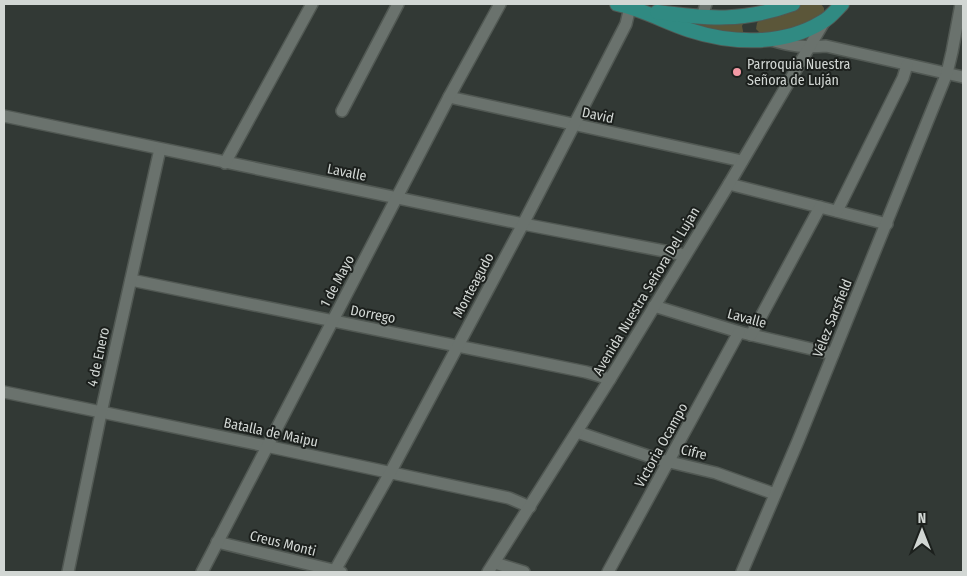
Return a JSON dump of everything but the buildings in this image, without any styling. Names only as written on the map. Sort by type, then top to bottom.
[{"type":"main road","points":[[628,6],[704,10],[722,18],[752,16],[793,4]]},
{"type":"main road","points":[[628,6],[705,35],[770,40],[795,35],[842,4]]},
{"type":"main road","points":[[752,16],[747,25],[748,34],[752,40]]},
{"type":"street","points":[[225,163],[312,4]]},
{"type":"street","points":[[342,112],[398,4]]},
{"type":"street","name":"1 de Mayo","points":[[202,572],[266,446],[500,4]]},
{"type":"street","name":"Vélez Sarsfield","points":[[742,572],[798,442],[947,73],[961,4]]},
{"type":"street","name":"Monteagudo","points":[[336,572],[574,126],[626,24],[628,6]]},
{"type":"street","name":"Avenida Nuestra Señora Del Lujan","points":[[492,568],[729,184],[828,14]]},
{"type":"street","points":[[770,40],[797,47],[826,46],[963,77]]},
{"type":"street","points":[[837,211],[903,78],[907,65]]},
{"type":"street","name":"David","points":[[449,98],[742,161]]},
{"type":"street","name":"Lavalle","points":[[4,116],[523,224],[685,255]]},
{"type":"street","name":"4 de Enero","points":[[68,572],[101,413],[160,149]]},
{"type":"street","points":[[729,184],[887,224]]},
{"type":"street","points":[[751,335],[820,207]]},
{"type":"street","name":"Dorrego","points":[[131,280],[586,372],[610,379]]},
{"type":"street","name":"Lavalle","points":[[654,306],[739,332],[833,354]]},
{"type":"street","name":"Victoria Ocampo","points":[[608,572],[739,332]]},
{"type":"street","name":"Batalla de Maipu","points":[[4,392],[509,498],[530,507]]},
{"type":"street","name":"Cifre","points":[[577,432],[657,459],[724,475],[775,494]]},
{"type":"street","name":"Creus Monti","points":[[217,542],[336,572]]},
{"type":"street","points":[[492,568],[524,572]]},
{"type":"shaded area","points":[[803,4],[821,4],[824,8],[824,14],[798,29],[763,36],[756,29],[757,23],[761,18]]},
{"type":"shaded area","points":[[677,19],[744,22],[742,26],[744,36],[704,30]]},
{"type":"place","name":"Parroquia Nuestra Señora de Luján","points":[[737,72]]}]
